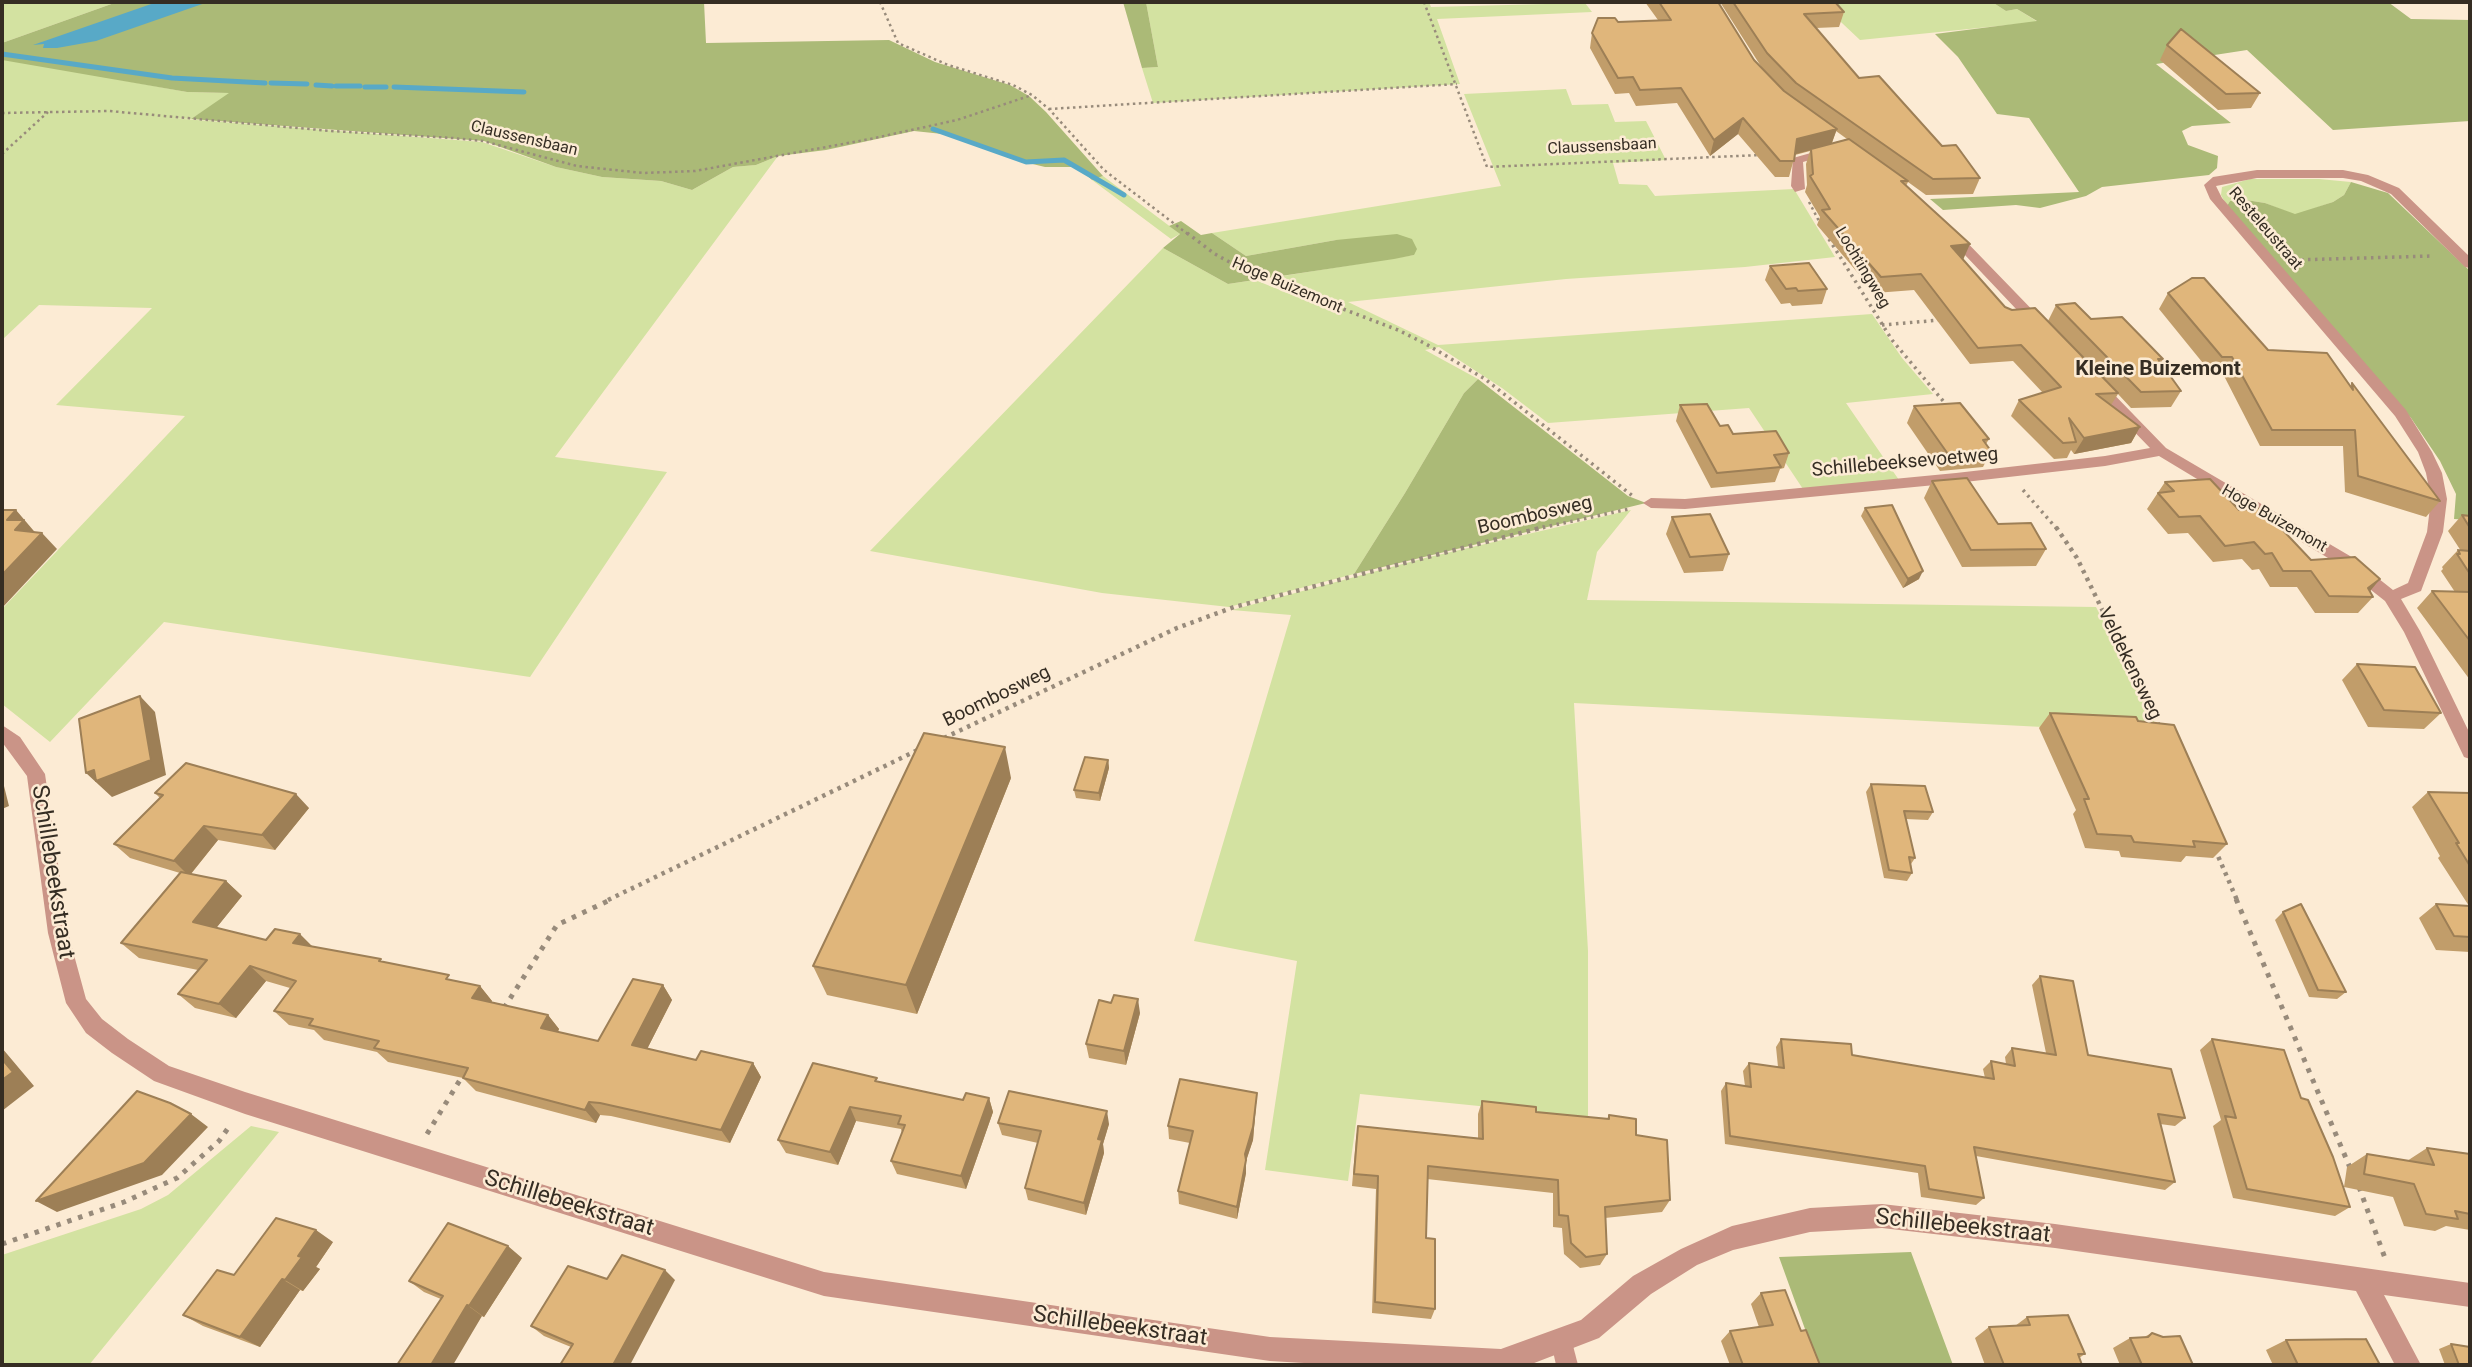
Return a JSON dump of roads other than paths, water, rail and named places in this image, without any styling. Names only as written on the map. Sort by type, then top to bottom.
[{"type":"street","points":[[1799,189],[1797,160],[1807,155],[1846,147],[1825,132]]},
{"type":"street","name":"Resteleustraat","points":[[2391,597],[2415,587],[2435,532],[2440,499],[2434,473],[2425,452],[2401,413],[2213,194],[2210,185],[2217,180],[2257,174],[2343,174],[2364,178],[2395,191],[2470,264]]},
{"type":"street","points":[[1937,218],[2046,333]]},
{"type":"street","name":"Hoge Buizemont","points":[[2085,372],[2161,450],[2344,560],[2391,597],[2412,631],[2470,751]]},
{"type":"street","name":"Schillebeeksevoetweg","points":[[1651,503],[1685,504],[2007,473],[2161,450]]},
{"type":"street","name":"Schillebeekstraat","points":[[2,732],[14,742],[36,774],[58,933],[78,1003],[94,1026],[162,1074],[245,1103],[824,1284],[1270,1349],[1502,1362],[1565,1354],[1642,1285],[1689,1257],[1732,1238],[1810,1220],[1882,1216],[2055,1236],[2470,1295]]},
{"type":"street","points":[[2364,1281],[2408,1365]]},
{"type":"water","points":[[157,2],[208,2],[96,41],[57,48],[43,48],[44,44],[33,45]]},
{"type":"waterway","points":[[2,54],[172,78],[265,83]]},
{"type":"waterway","points":[[271,83],[307,84]]},
{"type":"waterway","points":[[316,85],[332,86]]},
{"type":"waterway","points":[[336,86],[360,86]]},
{"type":"waterway","points":[[365,87],[386,87]]},
{"type":"waterway","points":[[394,87],[524,92]]},
{"type":"waterway","points":[[933,129],[1026,162],[1064,160],[1124,195]]},
{"type":"district","name":"Kleine Buizemont","points":[[2158,370]]}]
